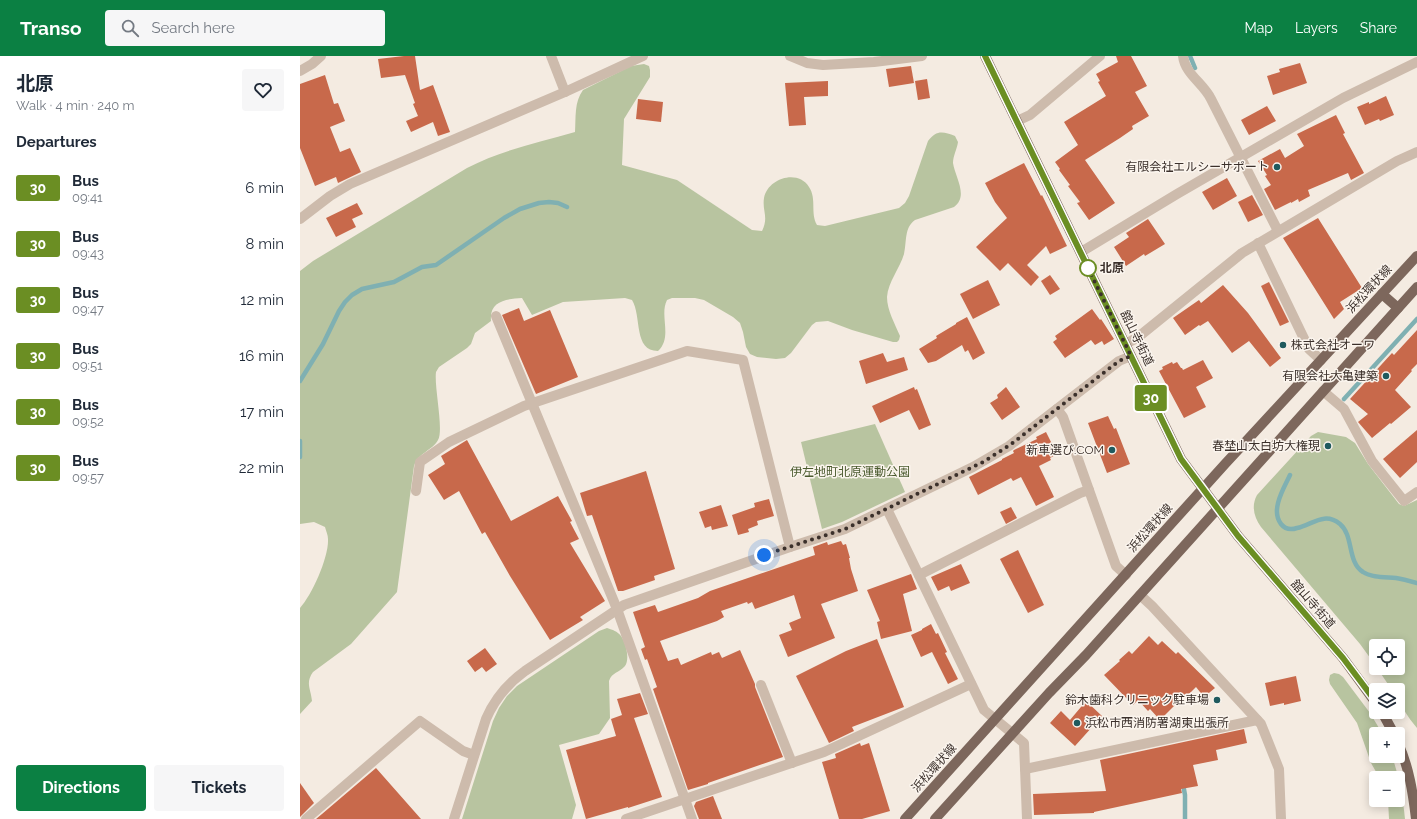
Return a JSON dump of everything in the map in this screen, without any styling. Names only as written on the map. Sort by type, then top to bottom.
[{"type":"main road","name":"舘山寺街道","points":[[985,56],[1181,459],[1238,536],[1343,658],[1369,693]]},
{"type":"main road","name":"浜松環状線","points":[[906,819],[1203,488],[1417,256]]},
{"type":"main road","points":[[934,819],[1049,693],[1086,655],[1417,287]]},
{"type":"main road","points":[[1382,294],[1398,308]]},
{"type":"main road","points":[[1405,763],[1414,798],[1416,819]]},
{"type":"street","points":[[300,71],[312,64],[321,56]]},
{"type":"street","points":[[551,56],[565,92]]},
{"type":"street","points":[[300,219],[330,196],[350,184],[565,92],[643,56]]},
{"type":"street","points":[[790,56],[807,63],[823,65],[874,62],[922,56]]},
{"type":"street","points":[[1017,122],[1030,115],[1100,56]]},
{"type":"street","points":[[1183,56],[1183,61],[1188,70],[1208,93],[1278,231]]},
{"type":"street","points":[[1081,252],[1343,98],[1417,62]]},
{"type":"street","points":[[1125,344],[1137,338],[1234,259],[1258,243],[1397,161],[1417,152]]},
{"type":"street","points":[[1258,243],[1309,349],[1321,360]]},
{"type":"street","points":[[496,316],[617,609],[692,819]]},
{"type":"street","points":[[416,491],[420,462],[449,442],[532,403],[687,351],[743,360],[790,547]]},
{"type":"street","points":[[454,819],[492,704],[501,691],[512,680],[624,605],[845,529],[973,467],[1010,445],[1119,361],[1131,356]]},
{"type":"street","points":[[1323,391],[1344,409],[1372,461],[1404,501],[1417,492]]},
{"type":"street","points":[[1057,409],[1063,417],[1116,566],[1126,575]]},
{"type":"street","points":[[919,575],[1080,493],[1089,490]]},
{"type":"street","points":[[887,509],[984,710],[1024,743],[1027,819]]},
{"type":"street","points":[[1140,595],[1152,606],[1261,724],[1279,769],[1281,819]]},
{"type":"street","points":[[626,819],[824,752],[971,684]]},
{"type":"street","points":[[761,685],[792,764]]},
{"type":"street","points":[[1025,769],[1257,720]]},
{"type":"street","points":[[306,819],[420,721],[463,751],[474,755]]},
{"type":"green space","points":[[644,64],[649,66],[650,77],[624,119],[622,165],[677,180],[752,230],[762,231],[765,222],[764,198],[771,185],[784,178],[798,178],[804,181],[809,187],[813,196],[814,216],[817,225],[825,226],[899,208],[905,203],[909,196],[928,141],[931,137],[940,132],[955,136],[958,142],[953,163],[961,192],[958,203],[954,207],[915,220],[911,223],[906,235],[904,254],[888,291],[888,307],[900,336],[899,340],[897,342],[893,342],[828,321],[816,322],[812,325],[791,353],[785,358],[776,359],[757,357],[750,354],[746,347],[740,323],[733,317],[704,300],[695,298],[672,298],[667,300],[665,306],[665,339],[658,351],[650,349],[641,339],[637,315],[632,300],[625,298],[563,302],[532,315],[522,298],[500,302],[493,309],[491,321],[475,333],[471,344],[439,367],[436,372],[440,435],[435,444],[416,461],[414,466],[397,592],[351,644],[313,672],[309,679],[312,701],[300,714],[300,608],[310,594],[319,575],[326,556],[328,539],[325,527],[314,522],[300,524],[300,271],[313,261],[467,168],[493,156],[520,147],[575,132],[577,105],[583,90],[631,66]]},
{"type":"green space","name":"伊左地町北原運動公園","points":[[875,424],[905,492],[842,522],[822,529],[801,442]]},
{"type":"green space","points":[[1318,432],[1346,437],[1355,443],[1368,464],[1399,504],[1404,506],[1417,500],[1417,728],[1405,711],[1405,683],[1387,683],[1382,675],[1405,675],[1405,639],[1369,639],[1369,656],[1261,527],[1255,515],[1254,503],[1257,495],[1311,436]]},
{"type":"green space","points":[[607,628],[613,630],[621,636],[626,647],[627,655],[625,666],[614,674],[609,681],[610,718],[599,734],[559,745],[576,805],[572,819],[462,819],[493,721],[507,696],[517,686],[599,631]]},
{"type":"green space","points":[[1334,673],[1343,677],[1369,712],[1369,719],[1374,719],[1378,727],[1369,727],[1369,757],[1357,723],[1330,684],[1330,675]]},
{"type":"green space","points":[[1371,763],[1394,763],[1397,771],[1376,771]]},
{"type":"green space","points":[[1388,807],[1404,807],[1405,819],[1389,819]]},
{"type":"building","points":[[415,56],[420,90],[433,85],[450,132],[438,136],[433,122],[411,132],[406,121],[418,116],[405,75],[381,78],[378,59]]},
{"type":"building","points":[[1116,56],[1131,56],[1147,86],[1135,92],[1149,116],[1132,126],[1133,129],[1120,138],[1085,160],[1115,203],[1089,220],[1077,203],[1080,202],[1068,186],[1070,185],[1055,162],[1078,145],[1064,122],[1106,96],[1098,82],[1100,81],[1096,74],[1118,62]]},
{"type":"building","points":[[1300,63],[1307,83],[1273,95],[1267,76],[1280,72],[1279,69]]},
{"type":"building","points":[[911,66],[914,83],[889,87],[886,69]]},
{"type":"building","points":[[325,75],[334,104],[338,103],[345,121],[330,127],[340,152],[350,148],[361,172],[338,183],[336,177],[315,186],[300,148],[300,84]]},
{"type":"building","points":[[927,79],[930,98],[918,100],[915,81]]},
{"type":"building","points":[[828,81],[828,96],[804,97],[806,125],[789,126],[785,83]]},
{"type":"building","points":[[1386,96],[1394,115],[1365,125],[1357,107],[1369,102],[1369,104]]},
{"type":"building","points":[[638,99],[663,102],[661,122],[636,119]]},
{"type":"building","points":[[1267,106],[1276,121],[1249,135],[1241,120]]},
{"type":"building","points":[[1336,115],[1345,133],[1343,134],[1364,173],[1351,180],[1348,173],[1308,190],[1310,196],[1299,202],[1298,199],[1275,210],[1264,189],[1271,185],[1265,176],[1267,175],[1258,161],[1280,149],[1285,158],[1304,146],[1297,134]]},
{"type":"building","points":[[1024,163],[1041,196],[1042,195],[1067,246],[1050,254],[1046,246],[1027,265],[1039,277],[1031,286],[1008,263],[1000,271],[976,247],[1007,218],[995,202],[985,183]]},
{"type":"building","points":[[1227,178],[1237,196],[1213,210],[1202,192]]},
{"type":"building","points":[[1252,195],[1263,215],[1248,222],[1238,202]]},
{"type":"building","points":[[357,203],[363,214],[352,219],[356,227],[336,237],[326,218]]},
{"type":"building","points":[[1318,218],[1362,288],[1340,302],[1344,309],[1334,319],[1283,238]]},
{"type":"building","points":[[1148,219],[1165,244],[1145,256],[1144,254],[1126,266],[1114,247],[1129,237],[1126,233]]},
{"type":"building","points":[[1050,275],[1060,289],[1050,295],[1041,281]]},
{"type":"building","points":[[988,280],[1000,305],[973,319],[960,294]]},
{"type":"building","points":[[1269,282],[1289,322],[1280,326],[1261,286]]},
{"type":"building","points":[[1223,285],[1248,313],[1281,358],[1270,367],[1249,341],[1232,353],[1208,321],[1200,326],[1199,325],[1185,335],[1173,318],[1199,300],[1201,303]]},
{"type":"building","points":[[519,308],[524,321],[550,310],[578,377],[536,394],[502,315]]},
{"type":"building","points":[[1092,309],[1100,320],[1101,319],[1114,339],[1104,345],[1102,341],[1095,345],[1091,340],[1065,358],[1053,342],[1057,339],[1055,336]]},
{"type":"building","points":[[967,317],[985,353],[973,360],[968,350],[965,352],[962,345],[936,361],[928,363],[919,349],[937,338],[936,336]]},
{"type":"building","points":[[1417,330],[1417,364],[1395,390],[1411,407],[1372,438],[1358,422],[1368,414],[1350,399],[1392,353],[1394,355]]},
{"type":"building","points":[[883,353],[887,362],[904,357],[908,370],[866,384],[859,361]]},
{"type":"building","points":[[1203,360],[1213,378],[1196,387],[1206,407],[1184,418],[1159,371],[1163,369],[1162,367],[1172,362],[1173,364],[1177,362],[1183,370]]},
{"type":"building","points":[[914,387],[915,390],[917,389],[931,425],[919,430],[909,410],[880,423],[872,406]]},
{"type":"building","points":[[1006,387],[1020,407],[1002,420],[990,403],[998,398],[997,395]]},
{"type":"building","name":"新車選び.COM","points":[[1108,416],[1114,429],[1116,428],[1130,464],[1107,473],[1088,423]]},
{"type":"building","points":[[1417,430],[1417,462],[1400,478],[1383,459]]},
{"type":"building","points":[[1046,432],[1057,454],[1050,458],[1051,460],[1039,466],[1054,497],[1036,506],[1021,477],[1013,481],[1011,478],[978,495],[969,477],[1014,453],[1014,450],[1037,439],[1036,437]]},
{"type":"building","points":[[467,440],[511,521],[558,496],[572,521],[570,522],[579,539],[570,543],[605,601],[580,617],[583,620],[550,640],[510,576],[485,532],[482,534],[459,491],[444,500],[428,475],[445,464],[441,456]]},
{"type":"building","points":[[646,471],[675,569],[654,576],[655,580],[623,591],[618,591],[592,515],[587,516],[580,493]]},
{"type":"building","points":[[769,499],[774,516],[757,521],[758,525],[748,529],[749,532],[738,535],[732,515],[755,507],[754,503]]},
{"type":"building","points":[[721,505],[728,526],[712,530],[711,526],[705,528],[699,512]]},
{"type":"building","points":[[1011,507],[1017,518],[1006,524],[1000,512]]},
{"type":"building","points":[[841,541],[843,545],[846,544],[851,569],[858,591],[821,604],[835,638],[788,657],[779,635],[792,630],[789,623],[801,618],[794,595],[755,609],[752,602],[748,604],[747,602],[721,611],[724,617],[717,621],[660,641],[668,661],[678,658],[681,665],[711,652],[712,655],[719,652],[722,658],[740,650],[755,684],[783,757],[688,790],[653,689],[657,687],[647,659],[645,660],[641,649],[645,647],[633,612],[655,605],[658,612],[698,598],[710,591],[815,555],[813,547],[827,542],[828,545]]},
{"type":"building","points":[[1018,550],[1044,605],[1028,613],[1000,559]]},
{"type":"building","points":[[961,564],[970,583],[951,591],[949,586],[938,591],[931,577]]},
{"type":"building","points":[[911,574],[917,589],[903,594],[912,631],[881,639],[877,622],[880,621],[867,590]]},
{"type":"building","points":[[931,624],[936,634],[938,633],[947,652],[945,653],[958,679],[948,684],[932,652],[921,657],[911,635]]},
{"type":"building","points":[[1149,636],[1158,645],[1162,641],[1176,654],[1178,652],[1215,688],[1204,697],[1196,687],[1160,720],[1150,709],[1148,711],[1138,700],[1133,705],[1104,675],[1129,651],[1132,654]]},
{"type":"building","points":[[877,639],[904,707],[852,727],[854,731],[829,743],[796,676],[846,651]]},
{"type":"building","points":[[485,648],[497,664],[486,672],[482,667],[475,672],[467,661]]},
{"type":"building","points":[[1296,676],[1301,701],[1284,705],[1284,703],[1270,706],[1265,683]]},
{"type":"building","points":[[640,693],[648,714],[634,718],[662,797],[586,819],[566,750],[616,736],[611,719],[622,715],[617,699]]},
{"type":"building","points":[[1086,701],[1102,716],[1075,746],[1050,723],[1061,711],[1070,720]]},
{"type":"building","points":[[1244,729],[1247,743],[1216,750],[1218,760],[1193,765],[1198,786],[1181,789],[1182,793],[1094,813],[1034,815],[1033,794],[1106,791],[1100,760]]},
{"type":"building","points":[[860,743],[861,746],[869,743],[890,811],[862,819],[839,819],[822,762],[836,758],[835,754]]},
{"type":"building","points":[[376,768],[421,819],[316,819],[322,814]]},
{"type":"building","points":[[300,783],[314,803],[300,817]]},
{"type":"building","points":[[713,796],[722,819],[699,819],[694,806],[696,802]]},
{"type":"waterway","points":[[1190,56],[1195,68]]},
{"type":"waterway","points":[[300,381],[323,344],[339,311],[352,295],[362,289],[394,282],[422,267],[436,265],[504,218],[520,209],[539,203],[549,202],[558,203],[567,207]]},
{"type":"waterway","points":[[1344,399],[1417,319]]},
{"type":"waterway","points":[[300,441],[300,457]]},
{"type":"waterway","points":[[1290,475],[1277,506],[1278,518],[1283,526],[1288,529],[1293,529],[1318,520],[1334,520],[1344,529],[1352,556],[1358,568],[1363,572],[1375,576],[1404,579],[1417,583]]},
{"type":"waterway","points":[[1183,784],[1185,795],[1185,819]]},
{"type":"bus line","name":"30","points":[[985,56],[1181,459],[1238,536],[1343,658],[1369,693]]},
{"type":"place","name":"有限会社エルシーサポート","points":[[1277,167]]},
{"type":"place","name":"北原","points":[[1088,268]]},
{"type":"place","name":"株式会社オーワ","points":[[1283,345]]},
{"type":"place","name":"有限会社大亀建築","points":[[1386,376]]},
{"type":"place","name":"春埜山太白坊大権現","points":[[1328,446]]},
{"type":"place","name":"新車選び.COM","points":[[1112,450]]},
{"type":"place","name":"鈴木歯科クリニック駐車場","points":[[1217,700]]},
{"type":"place","name":"浜松市西消防署湖東出張所","points":[[1077,723]]},
{"type":"route","points":[[764,555],[845,529],[992,457],[1010,445],[1119,361],[1131,356],[1087,266],[1088,268]]}]
